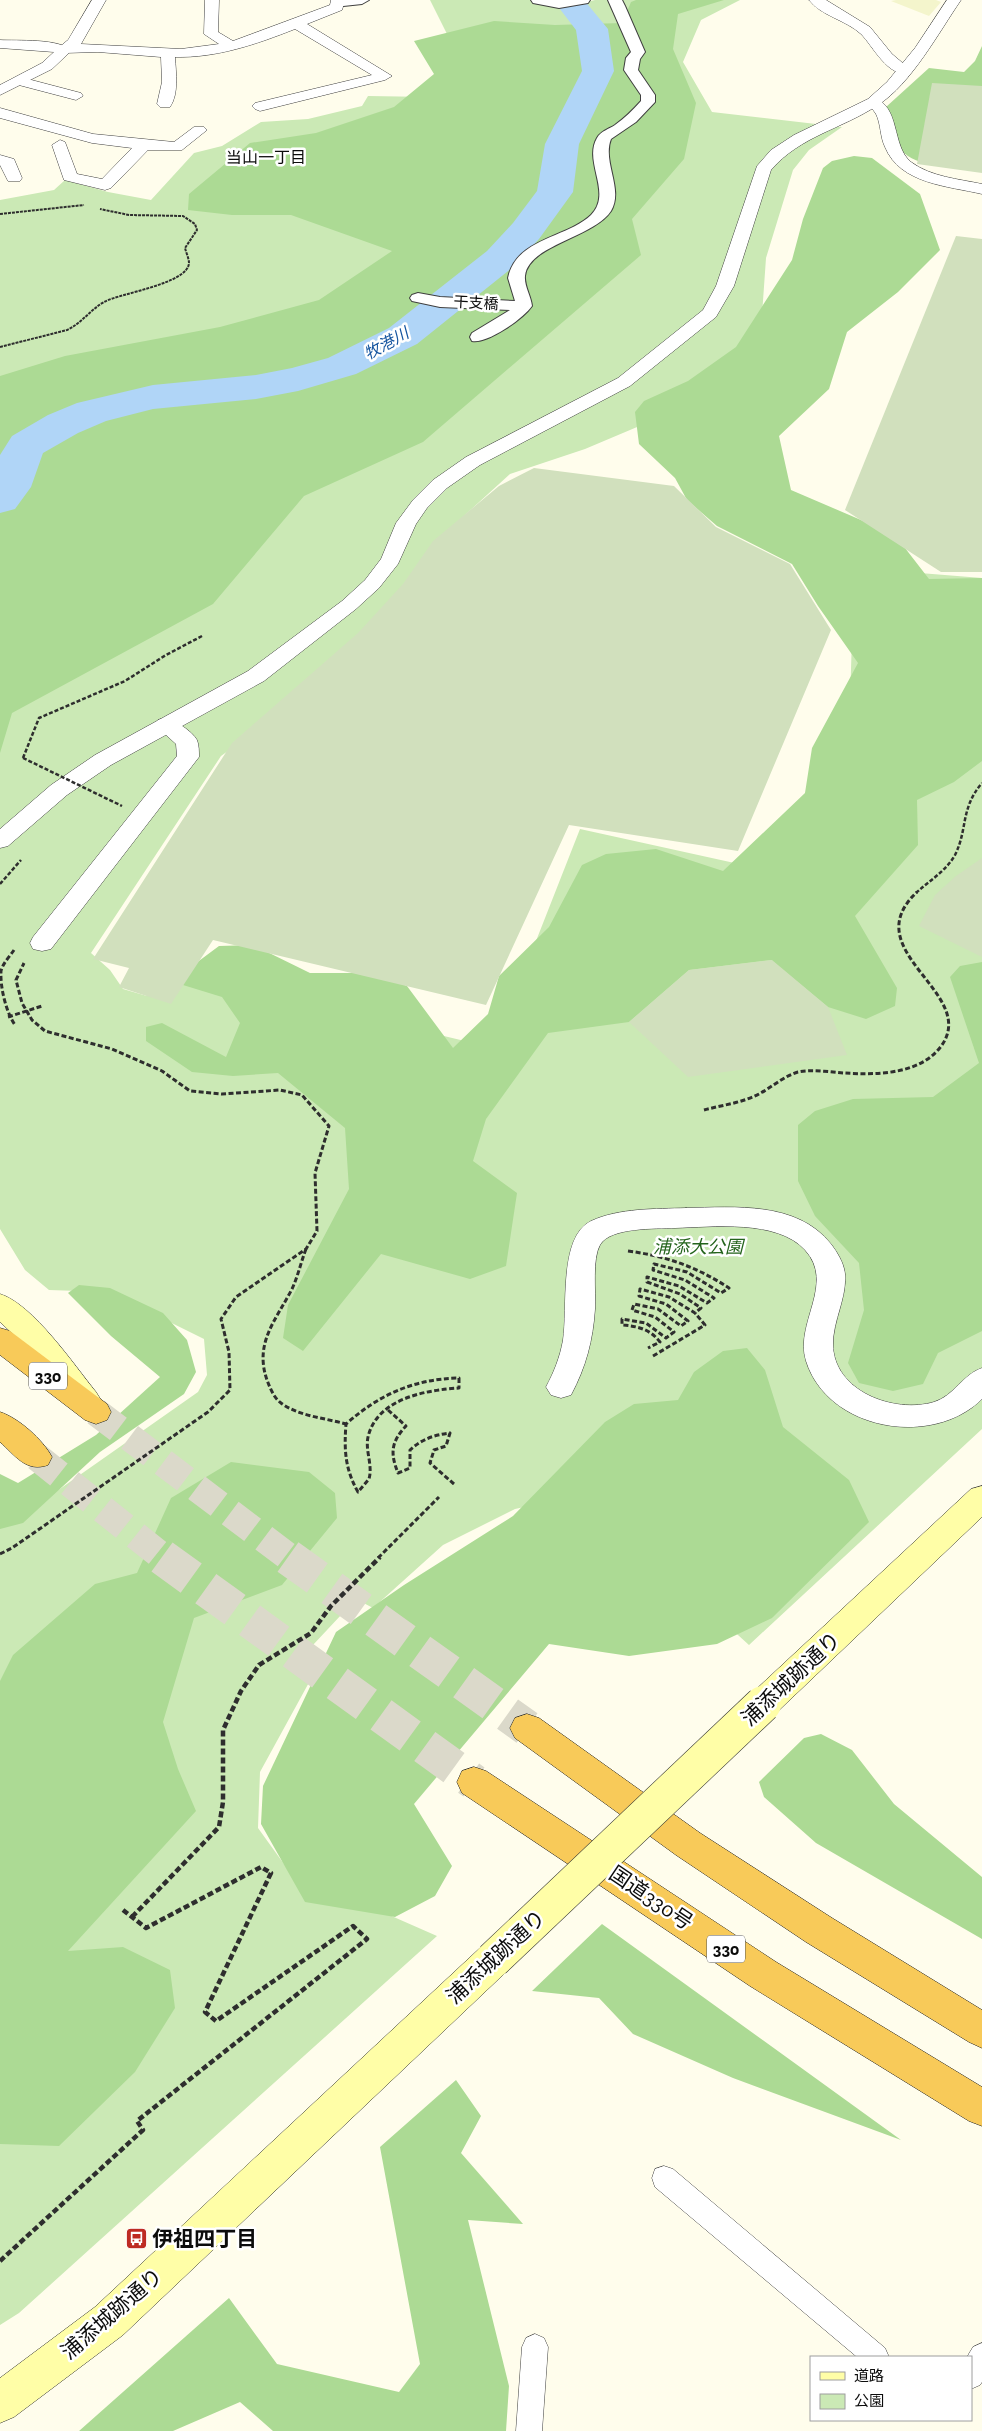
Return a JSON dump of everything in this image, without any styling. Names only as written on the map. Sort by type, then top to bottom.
[{"type":"highway","name":"330","points":[[0,1339],[96,1412]]},
{"type":"highway","points":[[0,1424],[37,1457]]},
{"type":"highway","points":[[526,1728],[688,1844],[819,1930],[982,2030]]},
{"type":"highway","name":"国道330号","points":[[474,1782],[762,1974],[982,2108]]},
{"type":"main road","points":[[0,1305],[38,1340],[96,1412]]},
{"type":"main road","name":"浦添城跡通り","points":[[0,2403],[109,2321],[982,1498]]},
{"type":"street","points":[[0,91],[56,60],[64,53],[64,49],[74,43],[99,0]]},
{"type":"street","points":[[212,0],[211,34],[230,45]]},
{"type":"street","points":[[0,44],[37,45],[64,49],[83,47],[168,54],[200,52],[230,45],[295,23],[337,7],[339,2],[362,0]]},
{"type":"street","points":[[538,0],[563,3],[582,0]]},
{"type":"street","points":[[478,337],[514,315],[517,306],[524,296],[519,288],[516,275],[524,261],[539,248],[589,224],[604,209],[607,190],[601,147],[604,137],[639,112],[648,102],[648,95],[632,70],[633,58],[638,52],[626,30],[624,18],[615,0]]},
{"type":"street","points":[[816,0],[865,30],[887,57],[904,70]]},
{"type":"street","points":[[0,841],[59,790],[103,760],[256,676],[349,605],[372,584],[391,560],[406,523],[420,504],[440,484],[473,461],[624,382],[710,313],[725,286],[763,169],[777,153],[799,138],[873,102],[892,85],[920,51],[954,0]]},
{"type":"street","points":[[260,106],[385,76],[295,23]]},
{"type":"street","points":[[165,104],[169,82],[168,54]]},
{"type":"street","points":[[20,81],[76,96]]},
{"type":"street","points":[[873,102],[881,107],[893,148],[906,166],[928,175],[982,188]]},
{"type":"street","points":[[0,114],[92,138],[144,145],[177,147],[199,130]]},
{"type":"street","points":[[60,145],[70,177],[105,185],[144,145]]},
{"type":"street","points":[[0,160],[8,162],[14,178]]},
{"type":"street","name":"干支橋","points":[[418,298],[440,302],[517,306]]},
{"type":"street","points":[[42,943],[188,757],[187,742],[166,725]]},
{"type":"street","points":[[560,1387],[569,1373],[577,1348],[584,1247],[591,1236],[610,1224],[633,1220],[753,1218],[776,1221],[796,1229],[813,1241],[825,1254],[832,1272],[832,1287],[819,1349],[823,1369],[840,1390],[870,1408],[903,1415],[937,1413],[965,1398],[982,1380]]},
{"type":"lane","points":[[664,2178],[875,2356]]},
{"type":"lane","points":[[528,2431],[535,2347]]},
{"type":"lane","points":[[972,2374],[982,2356]]},
{"type":"path","points":[[0,214],[84,205],[129,215],[183,216],[195,224],[197,230],[185,248],[190,263],[186,270],[176,278],[104,302],[76,326],[67,330],[0,347]]},
{"type":"path","points":[[122,806],[22,758],[39,718],[125,682],[166,654],[202,636]]},
{"type":"path","points":[[50,780],[64,768]]},
{"type":"path","points":[[704,1110],[746,1100],[784,1078],[799,1072],[815,1070],[866,1074],[904,1070],[918,1065],[941,1047],[948,1035],[950,1023],[947,1010],[902,946],[899,936],[900,918],[908,902],[953,857],[968,800],[982,783]]},
{"type":"path","points":[[42,943],[26,960],[16,980],[26,1011],[32,1020],[45,1031],[112,1049],[162,1071],[190,1091],[222,1094],[280,1090],[302,1096],[329,1126],[315,1173],[317,1231],[306,1249],[292,1288],[264,1336],[262,1354],[264,1371],[270,1389],[280,1402],[299,1411],[346,1424]]},
{"type":"path","points":[[8,1017],[42,1006]]},
{"type":"path","points":[[610,1224],[627,1251],[677,1260],[700,1269],[729,1288],[722,1293],[687,1272],[654,1264],[653,1270],[680,1277],[706,1291],[714,1298],[707,1303],[696,1293],[647,1277],[647,1282],[680,1294],[701,1308],[694,1313]]},
{"type":"path","points":[[0,1554],[12,1548],[208,1412],[230,1390],[229,1352],[221,1319],[236,1297],[306,1249]]},
{"type":"path","points":[[648,1348],[660,1342],[655,1334],[635,1326],[622,1325],[622,1319],[646,1321],[658,1329],[666,1338],[674,1332],[666,1323],[655,1316],[632,1310],[634,1304],[658,1309],[682,1326],[688,1321],[670,1306],[656,1299],[639,1296],[640,1289],[652,1290],[676,1300],[694,1313],[705,1325],[654,1356]]},
{"type":"path","points":[[437,1377],[459,1378],[459,1388],[419,1393],[388,1410],[377,1419],[368,1436],[371,1473],[368,1485],[358,1492],[348,1476],[345,1460],[346,1424],[360,1411],[403,1385],[437,1377]]},
{"type":"path","points":[[388,1410],[406,1426],[394,1439],[390,1453],[398,1473],[410,1468],[410,1450],[421,1439],[429,1435],[450,1433],[446,1446],[434,1450],[430,1463],[454,1484]]},
{"type":"path","points":[[132,1917],[219,1827],[223,1802],[223,1730],[241,1691],[259,1665],[311,1633],[331,1606],[439,1497]]},
{"type":"path","points":[[0,2261],[143,2130],[137,2120],[367,1939],[353,1926],[216,2022],[205,2012],[271,1873],[261,1867],[146,1928],[123,1910]]},
{"type":"green space","name":"浦添大公園","points":[[430,0],[530,0],[562,8],[595,0],[740,0],[701,20],[683,62],[712,112],[842,127],[809,150],[793,170],[766,258],[762,315],[724,377],[675,411],[585,449],[510,474],[465,515],[437,567],[257,730],[221,756],[91,953],[110,970],[123,989],[147,996],[159,984],[231,985],[494,1048],[580,829],[794,876],[849,734],[852,637],[895,571],[982,578],[982,1429],[749,1645],[632,1539],[566,1498],[515,1509],[443,1545],[373,1608],[356,1599],[298,1661],[312,1677],[260,1772],[258,1828],[289,1871],[437,1936],[19,2313],[0,2325],[0,1516],[37,1505],[198,1392],[207,1375],[204,1339],[109,1292],[49,1290],[25,1270],[0,1229],[0,200],[54,190],[65,180],[108,192],[151,200],[194,153],[222,146],[261,122],[308,119],[362,106],[368,96],[431,97],[455,50]]},
{"type":"green space","points":[[636,0],[724,0],[678,14],[673,49],[696,103],[684,159],[632,219],[641,255],[423,442],[304,496],[213,604],[12,713],[0,753],[0,376],[65,356],[220,327],[319,300],[392,251],[291,215],[232,215],[188,210],[189,194],[250,143],[316,133],[394,107],[434,74],[414,41],[494,21],[555,25],[622,23],[631,2]]},
{"type":"green space","points":[[936,0],[941,2],[929,16],[891,1]]},
{"type":"green space","points":[[982,46],[982,89],[921,162],[905,154],[899,148],[896,141],[886,107],[929,68],[964,72],[975,61]]},
{"type":"green space","points":[[932,83],[982,86],[982,173],[917,164]]},
{"type":"green space","points":[[854,156],[872,158],[920,194],[940,250],[898,292],[847,332],[829,389],[779,436],[791,490],[868,523],[905,548],[929,579],[982,578],[982,761],[954,782],[917,800],[918,845],[855,916],[897,988],[895,1006],[866,1019],[828,1007],[771,960],[689,970],[629,1022],[548,1033],[486,1119],[473,1161],[517,1193],[506,1266],[470,1279],[381,1254],[303,1351],[283,1338],[288,1305],[349,1189],[345,1128],[278,1073],[233,1076],[192,1072],[146,1041],[146,1027],[162,1023],[226,1057],[240,1023],[222,997],[183,985],[184,972],[219,946],[253,945],[310,973],[376,973],[407,986],[453,1048],[488,1014],[499,976],[549,927],[582,865],[606,854],[656,849],[723,871],[805,793],[812,748],[858,663],[818,606],[792,564],[717,526],[687,500],[675,478],[639,444],[635,412],[644,401],[688,381],[736,347],[792,260],[803,219],[823,168],[832,161]]},
{"type":"green space","points":[[956,236],[982,239],[982,572],[941,572],[845,510]]},
{"type":"green space","points":[[534,468],[674,486],[716,527],[790,564],[831,630],[738,851],[569,825],[486,1005],[213,940],[171,1004],[119,987],[129,968],[93,959],[232,743],[358,633],[403,584],[433,541],[499,486]]},
{"type":"green space","points":[[982,858],[982,957],[919,926],[935,895],[956,876]]},
{"type":"green space","points":[[772,960],[828,1007],[847,1055],[688,1077],[629,1022],[689,970]]},
{"type":"green space","points":[[982,962],[982,1331],[938,1353],[923,1384],[893,1391],[859,1383],[848,1363],[864,1310],[859,1263],[815,1216],[798,1181],[798,1125],[815,1111],[853,1099],[933,1097],[979,1063],[950,977],[960,966]]},
{"type":"green space","points":[[79,1285],[110,1288],[163,1313],[187,1340],[196,1372],[184,1394],[100,1452],[23,1523],[0,1529],[0,1474],[18,1483],[96,1435],[160,1377],[111,1336],[68,1293]]},
{"type":"green space","points":[[747,1348],[765,1370],[783,1427],[849,1480],[869,1522],[772,1618],[717,1644],[629,1656],[549,1644],[414,1804],[452,1866],[435,1896],[395,1917],[305,1902],[261,1824],[263,1786],[336,1632],[404,1585],[513,1516],[605,1422],[634,1404],[678,1400],[694,1372],[723,1351]]},
{"type":"green space","points":[[231,1462],[309,1472],[335,1493],[337,1518],[282,1585],[194,1618],[163,1722],[178,1769],[196,1811],[68,1951],[123,1947],[170,1970],[175,2008],[135,2072],[59,2146],[0,2144],[0,1681],[13,1655],[95,1584],[137,1573],[171,1498]]},
{"type":"green space","points":[[821,1734],[852,1750],[894,1804],[982,1877],[982,1939],[816,1843],[764,1797],[759,1782],[804,1738]]},
{"type":"green space","points":[[602,1924],[901,2140],[733,2078],[633,2034],[599,1998],[532,1991]]},
{"type":"green space","points":[[456,2080],[481,2116],[461,2153],[523,2224],[468,2220],[509,2386],[506,2431],[273,2431],[240,2402],[173,2431],[79,2431],[229,2298],[277,2364],[399,2392],[420,2364],[380,2147]]},
{"type":"waterway","name":"牧港川","points":[[0,500],[9,487],[17,462],[27,445],[63,424],[92,412],[153,397],[256,387],[298,379],[342,366],[403,336],[500,259],[526,231],[555,192],[562,144],[598,71],[592,29],[568,0]]},
{"type":"tunnel","points":[[96,1412],[290,1558]]},
{"type":"tunnel","points":[[37,1457],[164,1558]]},
{"type":"tunnel","points":[[162,1557],[474,1782]]},
{"type":"tunnel","points":[[288,1557],[527,1728]]},
{"type":"place","name":"伊祖四丁目","points":[[136,2239]]},
{"type":"district","name":"当山一丁目","points":[[266,157]]}]
